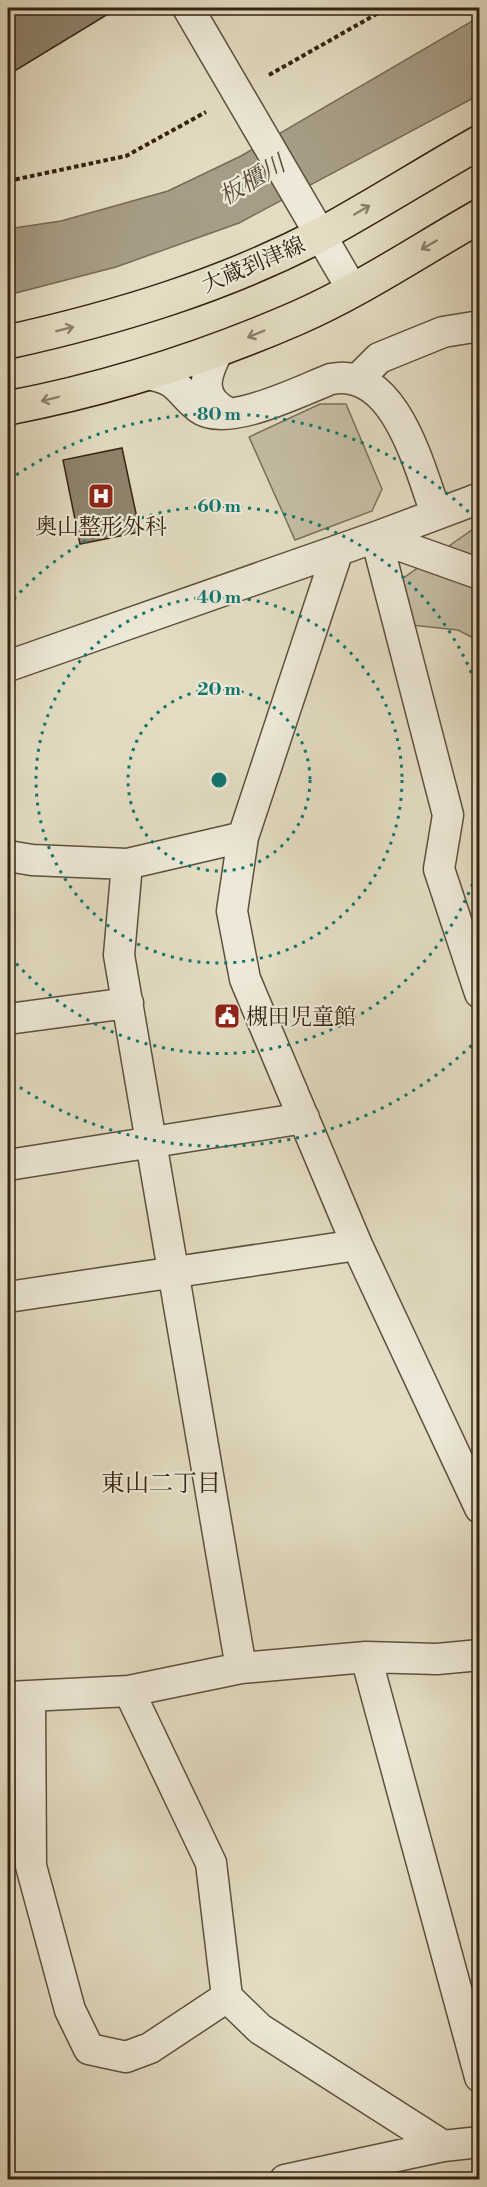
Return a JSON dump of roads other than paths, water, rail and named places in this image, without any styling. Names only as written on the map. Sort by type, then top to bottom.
[{"type":"main road","name":"大蔵到津線","points":[[8,342],[123,314],[205,285],[321,234],[480,142]]},
{"type":"main road","points":[[8,408],[147,374],[219,349],[299,317],[480,216]]},
{"type":"street","points":[[188,8],[298,191],[352,289]]},
{"type":"street","points":[[358,379],[379,358],[443,332],[480,326]]},
{"type":"street","points":[[219,349],[206,381],[208,396],[215,406],[228,413]]},
{"type":"street","points":[[147,374],[173,381],[201,410],[214,414],[246,411],[331,379],[344,376],[358,379],[377,391],[405,430],[436,513]]},
{"type":"street","points":[[8,666],[376,537],[480,498]]},
{"type":"street","points":[[376,537],[480,574]]},
{"type":"street","points":[[376,537],[448,815],[439,869],[480,993]]},
{"type":"street","points":[[338,550],[243,837],[232,911],[245,979],[357,1245],[480,1508]]},
{"type":"street","points":[[8,856],[32,860],[128,864],[243,837]]},
{"type":"street","points":[[128,864],[119,955],[175,1271],[241,1668]]},
{"type":"street","points":[[8,1019],[128,1003]]},
{"type":"street","points":[[8,1165],[304,1118]]},
{"type":"street","points":[[8,1297],[357,1245]]},
{"type":"street","points":[[227,1997],[198,2019],[142,2051],[126,2057],[89,2049],[70,2010],[32,1866],[19,1697],[129,1691],[241,1668],[366,1657],[437,1659],[480,1655]]},
{"type":"street","points":[[366,1657],[480,2077]]},
{"type":"street","points":[[129,1691],[210,1863],[227,1997],[260,2029],[443,2146]]},
{"type":"street","points":[[285,2180],[443,2146],[480,2142]]},
{"type":"water","name":"板櫃川","points":[[479,17],[479,95],[239,223],[116,267],[8,295],[8,229],[61,221],[168,191],[241,156]]},
{"type":"place","name":"奥山整形外科","points":[[101,496]]},
{"type":"place","name":"槻田児童館","points":[[227,1016]]},
{"type":"district","name":"東山二丁目","points":[[161,1483]]}]
